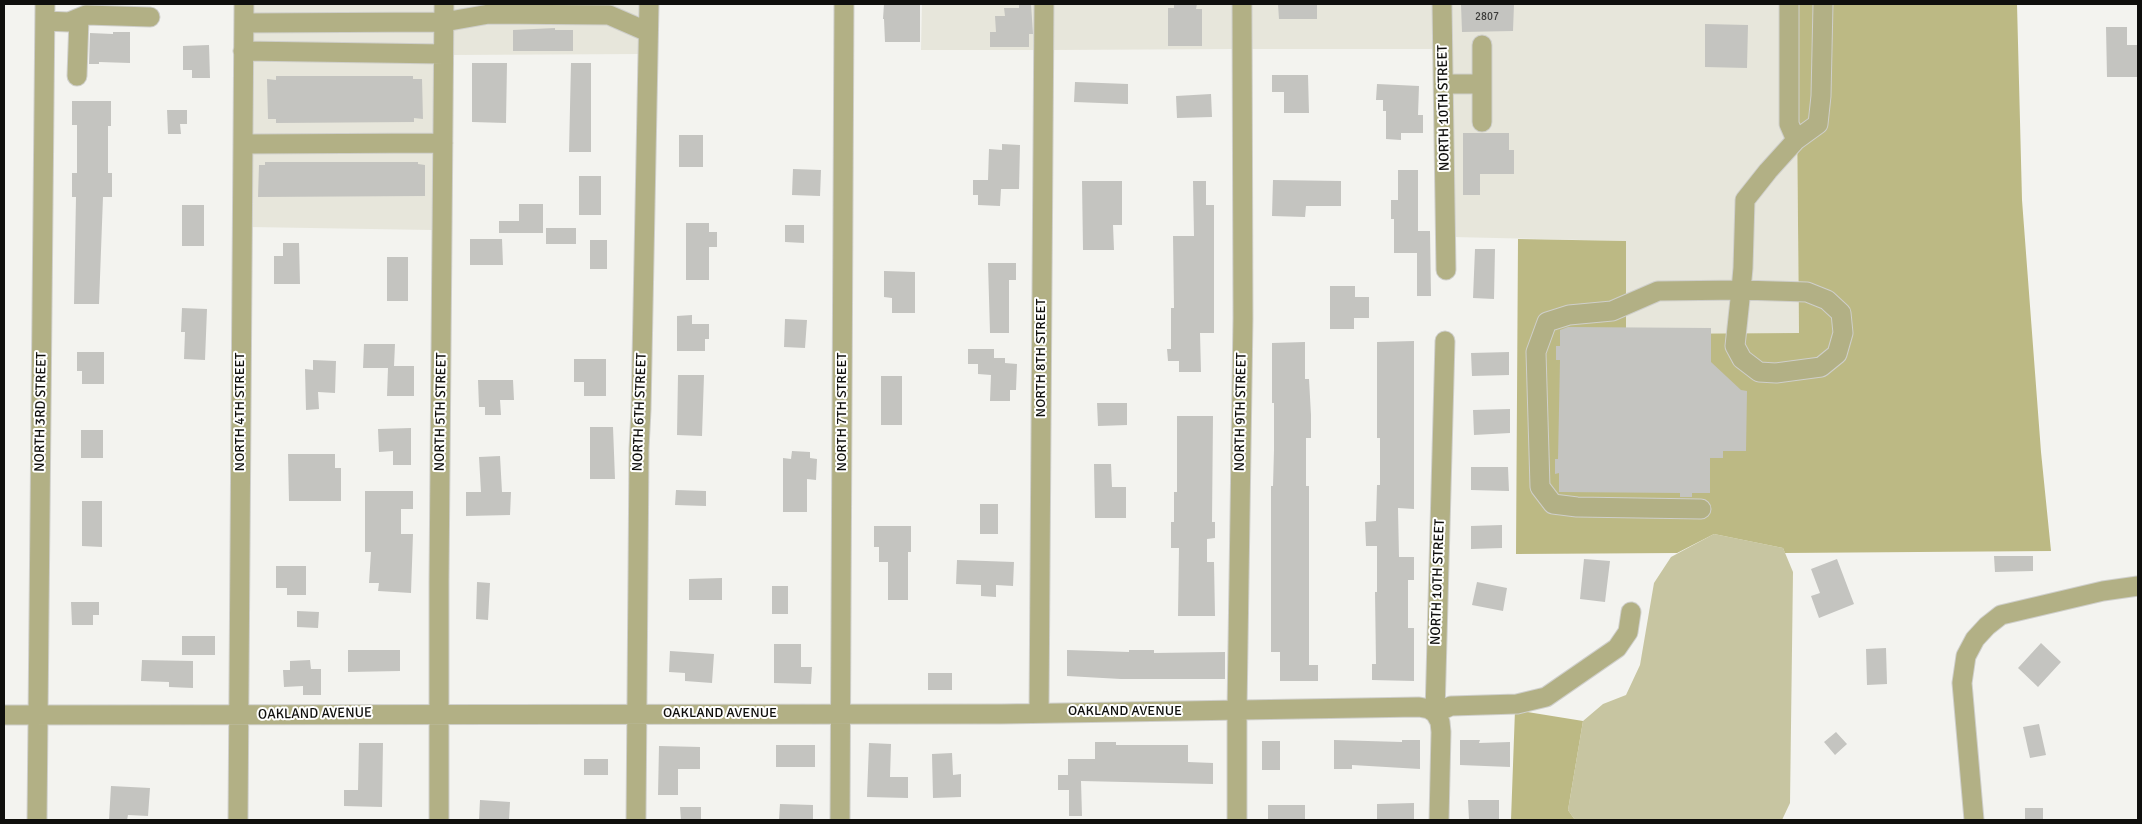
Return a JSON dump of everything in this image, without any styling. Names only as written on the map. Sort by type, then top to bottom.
[{"type":"street","name":"NORTH 4TH STREET","points":[[238,820],[244,4]]},
{"type":"street","name":"NORTH 6TH STREET","points":[[636,820],[639,449],[648,4]]},
{"type":"street","name":"NORTH 7TH STREET","points":[[840,820],[844,4]]},
{"type":"street","name":"NORTH 8TH STREET","points":[[1038,712],[1044,4]]},
{"type":"street","name":"NORTH 9TH STREET","points":[[1237,820],[1243,318],[1242,4]]},
{"type":"street","name":"NORTH 10TH STREET","points":[[1442,4],[1446,270]]},
{"type":"street","points":[[1789,4],[1789,124],[1796,140]]},
{"type":"street","points":[[1701,509],[1577,507],[1553,504],[1540,487],[1536,352],[1547,322],[1570,315],[1612,311],[1658,291],[1741,290],[1807,292],[1827,300],[1841,313],[1843,333],[1837,354],[1821,367],[1776,373],[1759,372],[1742,359],[1735,346],[1741,290],[1745,200],[1796,140],[1818,124],[1823,4]]},
{"type":"street","points":[[45,12],[69,22],[86,15],[150,17]]},
{"type":"street","name":"NORTH 3RD STREET","points":[[37,820],[45,12]]},
{"type":"street","points":[[244,23],[416,22],[444,13],[609,15],[648,32]]},
{"type":"street","name":"NORTH 5TH STREET","points":[[439,820],[444,13]]},
{"type":"street","points":[[77,76],[78,18]]},
{"type":"street","points":[[416,22],[416,53]]},
{"type":"street","points":[[270,23],[271,52]]},
{"type":"street","points":[[1482,45],[1482,122]]},
{"type":"street","points":[[243,51],[443,54]]},
{"type":"street","points":[[1789,60],[1822,60]]},
{"type":"street","points":[[1444,84],[1482,84]]},
{"type":"street","points":[[244,144],[442,142]]},
{"type":"street","name":"NORTH 10TH STREET","points":[[1439,820],[1441,732],[1440,722],[1435,713],[1445,341]]},
{"type":"street","points":[[1974,820],[1962,683],[1966,656],[1974,640],[1986,626],[2002,615],[2103,591],[2138,586]]},
{"type":"street","points":[[1435,713],[1451,706],[1517,704],[1546,697],[1617,648],[1628,632],[1631,612]]},
{"type":"street","name":"OAKLAND AVENUE","points":[[4,715],[1002,714],[1420,707],[1435,713]]},
{"type":"shaded area","points":[[252,4],[436,4],[435,153],[432,230],[250,227]]},
{"type":"shaded area","points":[[452,4],[641,4],[640,54],[451,55]]},
{"type":"shaded area","points":[[922,4],[1036,4],[1035,50],[921,50]]},
{"type":"shaded area","points":[[1052,4],[1234,4],[1233,49],[1051,50]]},
{"type":"shaded area","points":[[1250,4],[1434,4],[1435,49],[1249,49]]},
{"type":"shaded area","points":[[1450,4],[1796,4],[1799,333],[1626,334],[1625,241],[1453,237]]},
{"type":"shaded area","points":[[1796,4],[2017,4],[2022,200],[2041,452],[2051,551],[1785,553],[1783,548],[1714,534],[1677,553],[1516,554],[1518,239],[1626,241],[1626,334],[1799,333]]},
{"type":"shaded area","points":[[1714,534],[1783,548],[1793,572],[1790,803],[1782,820],[1575,820],[1568,810],[1583,721],[1603,704],[1626,695],[1640,665],[1654,583],[1671,557]]},
{"type":"shaded area","points":[[1515,710],[1583,721],[1568,810],[1575,820],[1511,820]]},
{"type":"building","points":[[884,4],[920,4],[920,42],[885,42]]},
{"type":"building","points":[[1019,4],[1031,4],[1033,34],[1029,34],[1029,47],[990,47],[990,32],[996,32],[995,16],[1005,16],[1004,8],[1019,8]]},
{"type":"building","points":[[1174,4],[1197,4],[1196,9],[1202,9],[1202,46],[1168,46],[1168,8],[1174,8]]},
{"type":"building","points":[[1278,4],[1317,4],[1317,19],[1279,19]]},
{"type":"building","points":[[1461,4],[1514,4],[1513,31],[1462,32]]},
{"type":"building","points":[[1705,24],[1748,25],[1747,68],[1705,67]]},
{"type":"building","points":[[2106,27],[2127,27],[2127,45],[2138,45],[2138,77],[2107,77]]},
{"type":"building","points":[[555,28],[555,30],[573,30],[573,51],[513,51],[513,30]]},
{"type":"building","points":[[113,32],[130,32],[130,63],[99,62],[99,64],[89,64],[90,33],[113,34]]},
{"type":"building","points":[[209,45],[210,78],[192,78],[192,70],[183,70],[183,46]]},
{"type":"building","points":[[472,63],[507,63],[506,123],[472,122]]},
{"type":"building","points":[[571,63],[591,63],[591,152],[569,152]]},
{"type":"building","points":[[1272,75],[1308,75],[1309,113],[1284,113],[1284,92],[1272,92]]},
{"type":"building","points":[[276,76],[413,76],[413,79],[422,79],[423,119],[414,118],[414,122],[276,123],[276,119],[268,119],[267,79],[276,80]]},
{"type":"building","points":[[1075,82],[1128,84],[1128,104],[1074,102]]},
{"type":"building","points":[[1377,84],[1419,86],[1418,115],[1423,115],[1423,133],[1401,133],[1401,140],[1386,139],[1386,111],[1383,111],[1383,100],[1376,100]]},
{"type":"building","points":[[1211,94],[1212,117],[1177,118],[1176,96]]},
{"type":"building","points":[[72,101],[111,101],[111,126],[108,126],[108,173],[112,173],[112,197],[103,197],[99,304],[74,304],[76,197],[72,197],[72,173],[77,173],[77,125],[72,125]]},
{"type":"building","points":[[167,110],[187,110],[187,124],[180,124],[181,134],[168,134]]},
{"type":"building","points":[[1463,133],[1509,133],[1509,150],[1514,150],[1514,174],[1480,174],[1480,195],[1463,195]]},
{"type":"building","points":[[679,135],[703,135],[703,167],[679,167]]},
{"type":"building","points":[[1002,144],[1020,145],[1019,189],[1001,189],[1000,206],[978,205],[978,195],[973,195],[973,180],[988,180],[989,149],[1002,150]]},
{"type":"building","points":[[265,162],[418,162],[418,164],[425,165],[425,196],[258,197],[259,165],[265,165]]},
{"type":"building","points":[[793,169],[821,170],[820,196],[792,195]]},
{"type":"building","points":[[1398,170],[1418,170],[1418,231],[1430,231],[1431,296],[1417,296],[1417,253],[1394,253],[1394,219],[1391,219],[1391,200],[1398,200]]},
{"type":"building","points":[[579,176],[601,176],[601,215],[579,215]]},
{"type":"building","points":[[1273,180],[1341,181],[1341,206],[1306,206],[1305,217],[1272,216]]},
{"type":"building","points":[[1082,181],[1122,181],[1122,225],[1113,225],[1114,250],[1083,250]]},
{"type":"building","points":[[1193,181],[1206,181],[1206,205],[1214,205],[1214,333],[1200,333],[1201,372],[1179,372],[1179,361],[1168,361],[1167,349],[1171,349],[1171,308],[1174,308],[1173,236],[1194,236]]},
{"type":"building","points":[[519,204],[543,204],[543,233],[499,233],[499,221],[519,221]]},
{"type":"building","points":[[182,205],[204,205],[204,246],[182,246]]},
{"type":"building","points":[[686,223],[709,223],[709,232],[717,232],[717,247],[709,247],[709,280],[686,280]]},
{"type":"building","points":[[785,225],[804,225],[804,243],[785,242]]},
{"type":"building","points":[[546,228],[576,228],[576,244],[546,244]]},
{"type":"building","points":[[470,239],[502,239],[503,265],[470,265]]},
{"type":"building","points":[[590,240],[607,240],[607,269],[590,269]]},
{"type":"building","points":[[283,243],[299,243],[300,284],[274,284],[274,256],[283,256]]},
{"type":"building","points":[[1475,249],[1495,249],[1494,299],[1473,298]]},
{"type":"building","points":[[387,257],[408,257],[408,301],[387,301]]},
{"type":"building","points":[[988,263],[1016,263],[1016,280],[1009,280],[1009,333],[990,333]]},
{"type":"building","points":[[884,271],[915,272],[915,313],[892,313],[892,298],[884,297]]},
{"type":"building","points":[[1330,286],[1355,286],[1355,297],[1369,297],[1369,318],[1354,318],[1354,329],[1330,329]]},
{"type":"building","points":[[182,308],[207,309],[205,360],[184,359],[185,332],[181,332]]},
{"type":"building","points":[[692,315],[692,324],[709,324],[709,339],[705,339],[705,351],[677,351],[677,316]]},
{"type":"building","points":[[785,319],[807,320],[805,348],[784,347]]},
{"type":"building","points":[[1568,327],[1711,328],[1711,362],[1741,390],[1747,391],[1746,451],[1723,451],[1723,458],[1710,458],[1710,493],[1692,493],[1692,497],[1680,497],[1680,493],[1559,492],[1559,473],[1555,474],[1555,459],[1558,459],[1560,360],[1556,360],[1556,346],[1560,346],[1560,330]]},
{"type":"building","points":[[1414,341],[1414,509],[1398,508],[1399,557],[1414,557],[1414,580],[1408,580],[1408,628],[1414,628],[1414,681],[1372,680],[1372,664],[1376,664],[1375,592],[1377,592],[1377,546],[1366,546],[1365,522],[1376,521],[1377,485],[1380,485],[1380,438],[1377,438],[1377,342]]},
{"type":"building","points":[[1305,342],[1305,379],[1309,379],[1311,415],[1311,438],[1306,438],[1306,486],[1309,486],[1309,665],[1318,665],[1318,681],[1280,681],[1280,652],[1271,652],[1271,486],[1273,486],[1274,450],[1272,343]]},
{"type":"building","points":[[364,344],[395,344],[394,366],[414,366],[414,396],[387,396],[388,368],[363,368]]},
{"type":"building","points":[[968,349],[994,349],[994,358],[1005,358],[1005,363],[1017,364],[1016,390],[1010,390],[1010,401],[990,401],[991,375],[978,374],[978,364],[968,364]]},
{"type":"building","points":[[77,352],[104,352],[104,384],[82,384],[82,371],[77,371]]},
{"type":"building","points":[[1509,352],[1509,375],[1472,376],[1471,353]]},
{"type":"building","points":[[574,359],[606,359],[606,396],[584,396],[584,382],[574,382]]},
{"type":"building","points":[[313,360],[336,361],[335,393],[318,392],[319,409],[306,410],[305,369],[313,370]]},
{"type":"building","points":[[678,375],[704,375],[702,436],[677,435]]},
{"type":"building","points":[[881,376],[902,376],[902,425],[881,425]]},
{"type":"building","points":[[478,380],[513,380],[514,400],[500,400],[501,415],[485,415],[485,407],[479,407]]},
{"type":"building","points":[[1097,403],[1127,403],[1127,425],[1098,426]]},
{"type":"building","points":[[1510,409],[1510,433],[1474,435],[1473,410]]},
{"type":"building","points":[[1177,416],[1213,416],[1212,522],[1215,522],[1215,538],[1207,539],[1207,562],[1214,562],[1215,616],[1178,616],[1179,548],[1171,548],[1171,522],[1174,522],[1174,492],[1177,492]]},
{"type":"building","points":[[590,427],[613,427],[615,479],[590,479]]},
{"type":"building","points":[[411,428],[411,465],[393,465],[393,451],[379,452],[378,429]]},
{"type":"building","points":[[81,430],[103,430],[103,458],[81,458]]},
{"type":"building","points":[[792,451],[810,452],[810,458],[817,459],[816,480],[807,479],[807,512],[783,512],[783,458],[791,459]]},
{"type":"building","points":[[288,454],[335,454],[335,468],[341,468],[341,501],[289,501]]},
{"type":"building","points":[[500,456],[502,492],[511,492],[510,515],[466,516],[466,492],[481,492],[479,457]]},
{"type":"building","points":[[1094,464],[1111,464],[1112,487],[1126,487],[1126,518],[1095,518]]},
{"type":"building","points":[[1471,467],[1508,467],[1509,491],[1471,490]]},
{"type":"building","points":[[676,490],[706,491],[706,506],[675,505]]},
{"type":"building","points":[[365,491],[413,491],[413,509],[401,509],[401,534],[413,534],[411,593],[378,591],[379,583],[369,583],[371,552],[365,552]]},
{"type":"building","points":[[82,501],[102,501],[102,547],[82,546]]},
{"type":"building","points":[[980,504],[998,504],[998,534],[980,534]]},
{"type":"building","points":[[1502,525],[1502,548],[1471,549],[1471,526]]},
{"type":"building","points":[[874,526],[911,526],[911,552],[908,552],[908,600],[888,600],[888,562],[879,562],[879,547],[874,547]]},
{"type":"building","points":[[1994,556],[2033,556],[2033,571],[1995,572]]},
{"type":"building","points":[[1584,559],[1610,561],[1605,602],[1580,599]]},
{"type":"building","points":[[1837,559],[1854,604],[1819,618],[1811,596],[1820,593],[1811,569]]},
{"type":"building","points":[[957,560],[1014,562],[1013,586],[996,585],[996,597],[981,596],[981,585],[956,584]]},
{"type":"building","points":[[276,566],[306,566],[306,595],[287,595],[287,588],[276,588]]},
{"type":"building","points":[[722,578],[722,600],[689,600],[689,579]]},
{"type":"building","points":[[477,582],[490,583],[488,620],[476,619]]},
{"type":"building","points":[[1477,582],[1507,588],[1503,611],[1472,605]]},
{"type":"building","points":[[772,586],[788,586],[788,614],[772,614]]},
{"type":"building","points":[[71,602],[99,602],[99,615],[93,615],[93,625],[72,625]]},
{"type":"building","points":[[297,611],[319,612],[318,628],[297,627]]},
{"type":"building","points":[[182,636],[215,636],[215,655],[182,655]]},
{"type":"building","points":[[2041,643],[2061,662],[2038,687],[2018,668]]},
{"type":"building","points":[[774,644],[801,644],[801,667],[812,667],[811,684],[774,683]]},
{"type":"building","points":[[1886,648],[1887,684],[1867,685],[1866,649]]},
{"type":"building","points":[[348,650],[400,650],[400,671],[348,672]]},
{"type":"building","points":[[1067,650],[1129,652],[1129,650],[1154,650],[1154,653],[1225,652],[1225,679],[1121,679],[1067,676]]},
{"type":"building","points":[[670,651],[714,654],[712,683],[685,681],[685,673],[669,672]]},
{"type":"building","points":[[142,660],[193,661],[193,688],[169,687],[169,682],[141,681]]},
{"type":"building","points":[[310,660],[311,669],[321,669],[321,695],[303,695],[303,686],[284,687],[283,670],[290,670],[290,661]]},
{"type":"building","points":[[928,673],[952,673],[952,690],[928,690]]},
{"type":"building","points":[[2039,724],[2046,755],[2030,758],[2023,727]]},
{"type":"building","points":[[1836,732],[1847,744],[1835,755],[1824,742]]},
{"type":"building","points":[[1334,740],[1402,742],[1402,740],[1420,740],[1420,769],[1352,765],[1352,769],[1334,769]]},
{"type":"building","points":[[1460,740],[1480,740],[1479,743],[1510,742],[1510,767],[1460,765]]},
{"type":"building","points":[[1262,741],[1280,741],[1280,770],[1262,770]]},
{"type":"building","points":[[1095,742],[1116,742],[1116,745],[1188,745],[1188,762],[1213,763],[1213,784],[1081,781],[1082,816],[1069,816],[1069,790],[1058,790],[1058,775],[1068,775],[1068,759],[1095,759]]},
{"type":"building","points":[[359,743],[383,743],[382,807],[344,806],[344,790],[358,790]]},
{"type":"building","points":[[869,743],[891,744],[890,777],[908,777],[908,798],[867,797]]},
{"type":"building","points":[[776,745],[815,745],[815,767],[776,767]]},
{"type":"building","points":[[659,746],[700,747],[700,769],[678,769],[678,795],[658,795]]},
{"type":"building","points":[[952,753],[953,775],[961,774],[961,797],[933,798],[932,754]]},
{"type":"building","points":[[584,759],[608,759],[608,775],[584,775]]},
{"type":"building","points":[[111,786],[150,788],[148,816],[128,815],[127,820],[109,820]]},
{"type":"building","points":[[480,800],[510,802],[509,820],[479,820]]},
{"type":"building","points":[[1468,800],[1499,800],[1499,820],[1469,820]]},
{"type":"building","points":[[1414,803],[1414,820],[1377,820],[1377,804]]},
{"type":"building","points":[[780,804],[813,805],[813,820],[779,820]]},
{"type":"building","points":[[1268,805],[1305,805],[1305,820],[1268,820]]},
{"type":"building","points":[[680,807],[701,807],[701,820],[681,820]]},
{"type":"building","points":[[2025,808],[2043,808],[2043,820],[2025,820]]}]
